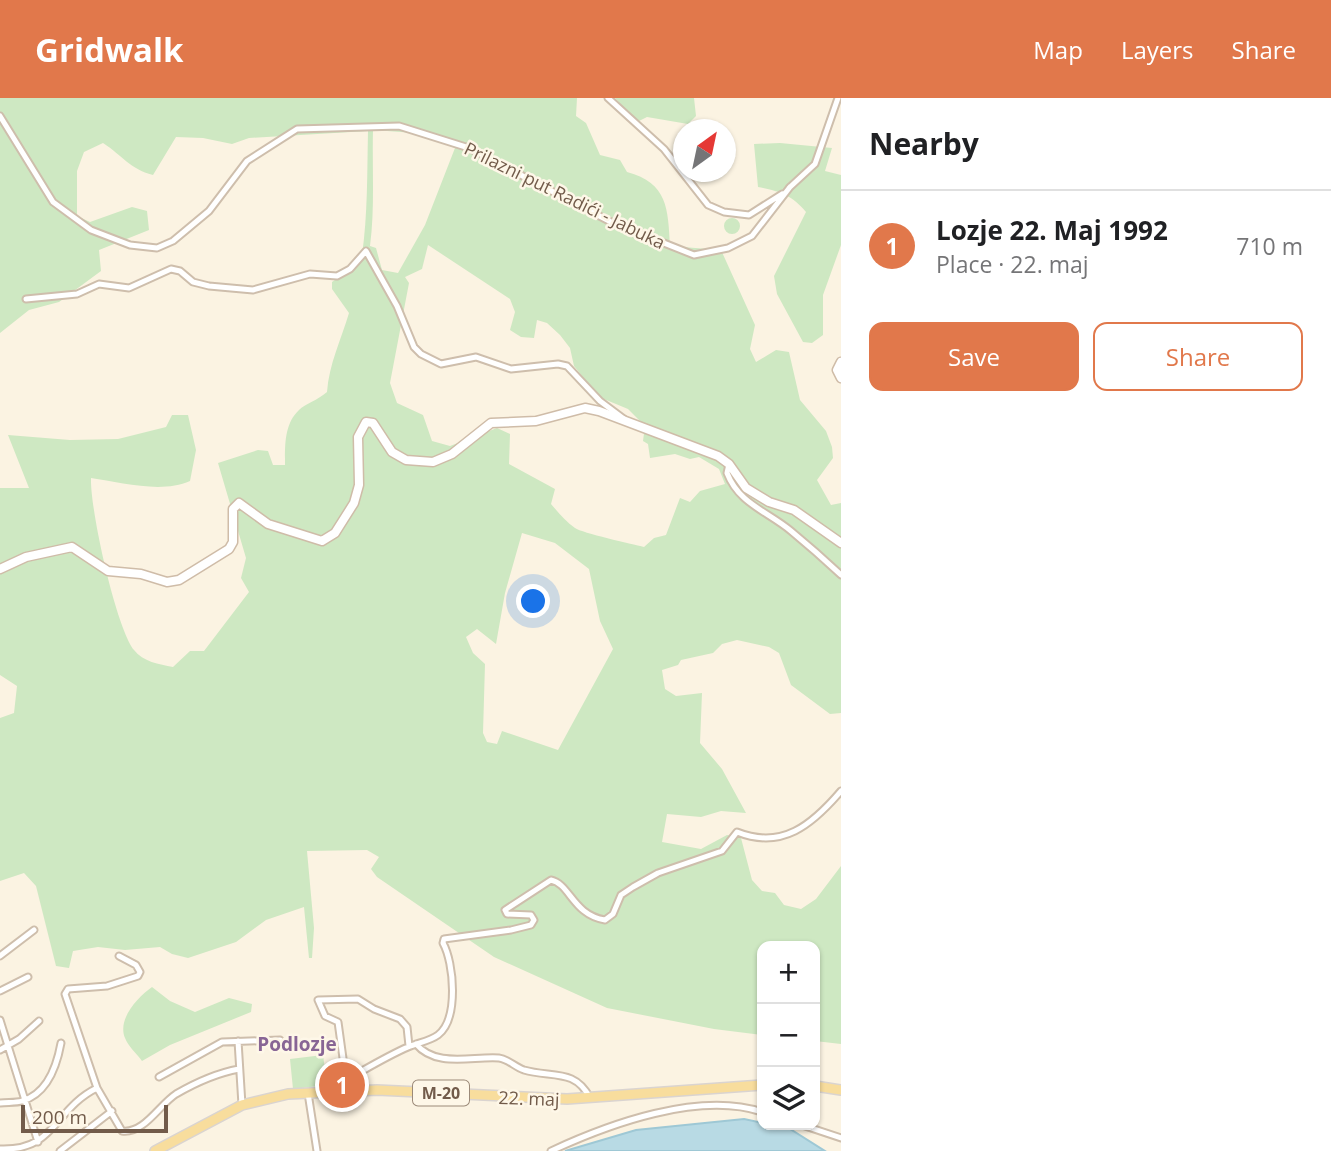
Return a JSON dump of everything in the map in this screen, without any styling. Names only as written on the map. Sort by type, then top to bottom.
[{"type":"main road","points":[[841,362],[836,370],[841,378]]},
{"type":"main road","points":[[0,569],[26,557],[72,547],[108,570],[141,574],[163,582],[179,580],[229,549],[233,542],[233,509],[239,503],[268,524],[322,541],[335,533],[354,503],[359,476],[358,437],[366,422],[373,423],[391,452],[421,462],[433,462],[452,454],[494,422],[536,421],[585,408],[713,453],[729,464],[737,480],[753,493],[793,510],[841,543]]},
{"type":"main road","name":"22. maj","points":[[155,1151],[242,1105],[267,1097],[308,1093],[344,1085],[524,1098],[590,1098],[757,1085]]},
{"type":"main road","points":[[820,1087],[841,1090]]},
{"type":"street","points":[[608,98],[664,149],[703,201],[715,209],[749,215],[790,187],[815,164],[838,98]]},
{"type":"street","name":"Prilazni put Radići - Jabuka","points":[[0,116],[53,202],[92,230],[130,245],[157,248],[173,241],[209,211],[247,161],[297,129],[398,125],[469,148],[611,222],[694,255],[728,248],[752,236],[790,187]]},
{"type":"street","points":[[26,299],[77,294],[99,284],[130,288],[171,269],[180,271],[193,282],[253,290],[310,274],[337,276],[350,269],[366,251],[397,306],[414,347],[421,354],[441,364],[477,357],[511,369],[558,364],[566,366],[600,401],[615,410],[626,422]]},
{"type":"street","points":[[729,464],[727,473],[739,494],[759,512],[791,531],[841,575]]},
{"type":"street","name":"22. maj","points":[[344,1085],[412,1045],[438,1035],[446,1024],[451,998],[450,956],[443,943],[446,938],[462,938],[531,925],[534,920],[531,915],[508,914],[505,910],[546,882],[558,882],[584,912],[605,920],[613,914],[621,895],[658,873],[722,851],[737,832],[754,838],[773,839],[791,833],[815,818],[841,791]]},
{"type":"street","points":[[0,956],[34,930]]},
{"type":"street","points":[[119,956],[136,965],[140,972],[138,976],[107,986],[68,989],[65,994],[97,1088],[119,1128],[125,1133],[146,1122],[174,1096],[211,1078],[239,1069]]},
{"type":"street","points":[[0,991],[28,976]]},
{"type":"street","points":[[344,1085],[338,1022],[324,1016],[318,1000],[358,999],[374,1009],[400,1019],[407,1027],[412,1045]]},
{"type":"street","points":[[0,1020],[23,1101],[38,1142]]},
{"type":"street","points":[[0,1050],[7,1048],[39,1021]]},
{"type":"street","points":[[159,1077],[222,1042],[280,1040]]},
{"type":"street","points":[[238,1041],[242,1105]]},
{"type":"street","points":[[0,1102],[23,1101],[50,1077],[58,1062],[61,1043]]},
{"type":"street","name":"22. maj","points":[[412,1045],[427,1053],[460,1061],[502,1058],[527,1071],[563,1073],[585,1089],[590,1098]]},
{"type":"street","points":[[0,1149],[20,1148],[38,1142],[69,1109],[97,1088]]},
{"type":"street","points":[[308,1093],[317,1151]]},
{"type":"street","points":[[551,1151],[618,1124],[701,1106],[741,1105],[757,1110]]},
{"type":"street","points":[[61,1151],[112,1111]]},
{"type":"street","points":[[817,1130],[841,1138]]},
{"type":"green space","points":[[0,98],[577,98],[576,116],[586,123],[600,155],[620,160],[627,172],[641,177],[658,190],[666,209],[670,246],[721,250],[755,325],[750,349],[756,362],[776,350],[789,352],[800,400],[826,431],[832,447],[833,458],[817,480],[831,505],[841,503],[841,713],[830,714],[791,685],[779,653],[769,647],[737,640],[722,644],[713,653],[681,660],[678,665],[662,670],[665,689],[676,696],[702,693],[700,743],[722,769],[746,813],[721,811],[701,817],[667,814],[662,842],[701,849],[727,835],[741,838],[752,880],[762,891],[775,893],[784,905],[801,909],[816,899],[841,866],[841,1044],[820,1042],[820,941],[757,941],[757,1034],[714,1029],[607,1008],[494,957],[377,877],[371,869],[379,857],[367,850],[307,851],[314,928],[312,958],[309,958],[304,907],[266,920],[236,942],[188,958],[172,954],[160,947],[125,950],[98,947],[73,951],[69,968],[56,966],[36,886],[24,873],[0,881],[0,718],[14,713],[17,686],[0,675],[0,488],[29,488],[8,435],[70,440],[118,439],[166,427],[172,415],[188,415],[196,450],[190,481],[179,485],[154,487],[91,478],[92,494],[99,540],[112,594],[134,650],[147,660],[173,667],[190,651],[204,651],[249,592],[241,578],[246,558],[218,463],[258,450],[268,451],[273,465],[285,465],[286,436],[290,422],[302,408],[327,392],[333,362],[349,313],[332,289],[332,282],[361,262],[366,213],[368,131],[249,138],[232,144],[203,138],[176,137],[153,175],[132,166],[103,143],[84,152],[77,171],[77,216],[90,222],[132,207],[147,211],[149,230],[99,250],[101,271],[59,302],[29,310],[0,333]],"holes":[[[373,130],[415,133],[455,148],[425,225],[398,273],[382,270],[376,248],[370,246]],[[428,245],[510,299],[515,312],[510,330],[521,337],[534,338],[537,320],[547,323],[560,335],[570,348],[574,366],[599,397],[628,409],[645,426],[643,441],[648,444],[650,458],[675,454],[690,459],[699,457],[719,469],[725,484],[700,491],[690,502],[680,498],[666,535],[654,538],[644,547],[587,533],[572,526],[551,504],[555,489],[509,464],[510,434],[497,428],[450,446],[432,441],[423,415],[397,403],[390,383],[409,283],[405,277],[422,269]],[[522,533],[555,543],[589,569],[600,621],[613,649],[558,750],[502,731],[497,744],[487,742],[483,733],[485,664],[473,653],[466,637],[477,629],[496,644],[505,593]]]},
{"type":"green space","points":[[615,98],[694,98],[696,116],[693,119],[673,119],[673,121],[647,117],[637,122]]},
{"type":"green space","points":[[780,143],[832,148],[825,171],[841,175],[841,245],[823,295],[823,335],[812,343],[803,342],[777,294],[774,276],[806,212],[796,201],[785,195],[758,187],[754,144]]},
{"type":"green space","points":[[729,218],[735,218],[740,226],[738,232],[729,234],[724,229],[724,223]]},
{"type":"green space","points":[[152,987],[170,1001],[195,1012],[229,998],[252,1004],[251,1012],[170,1045],[142,1061],[126,1041],[124,1023],[130,1009]]},
{"type":"green space","points":[[323,1055],[327,1085],[293,1089],[290,1059]]},
{"type":"water","points":[[744,1119],[757,1122],[757,1130],[792,1130],[825,1151],[565,1151],[636,1130]]},
{"type":"place","name":"Lozje 22. Maj 1992","points":[[342,1085]]},
{"type":"district","name":"Podlozje","points":[[297,1044]]}]
